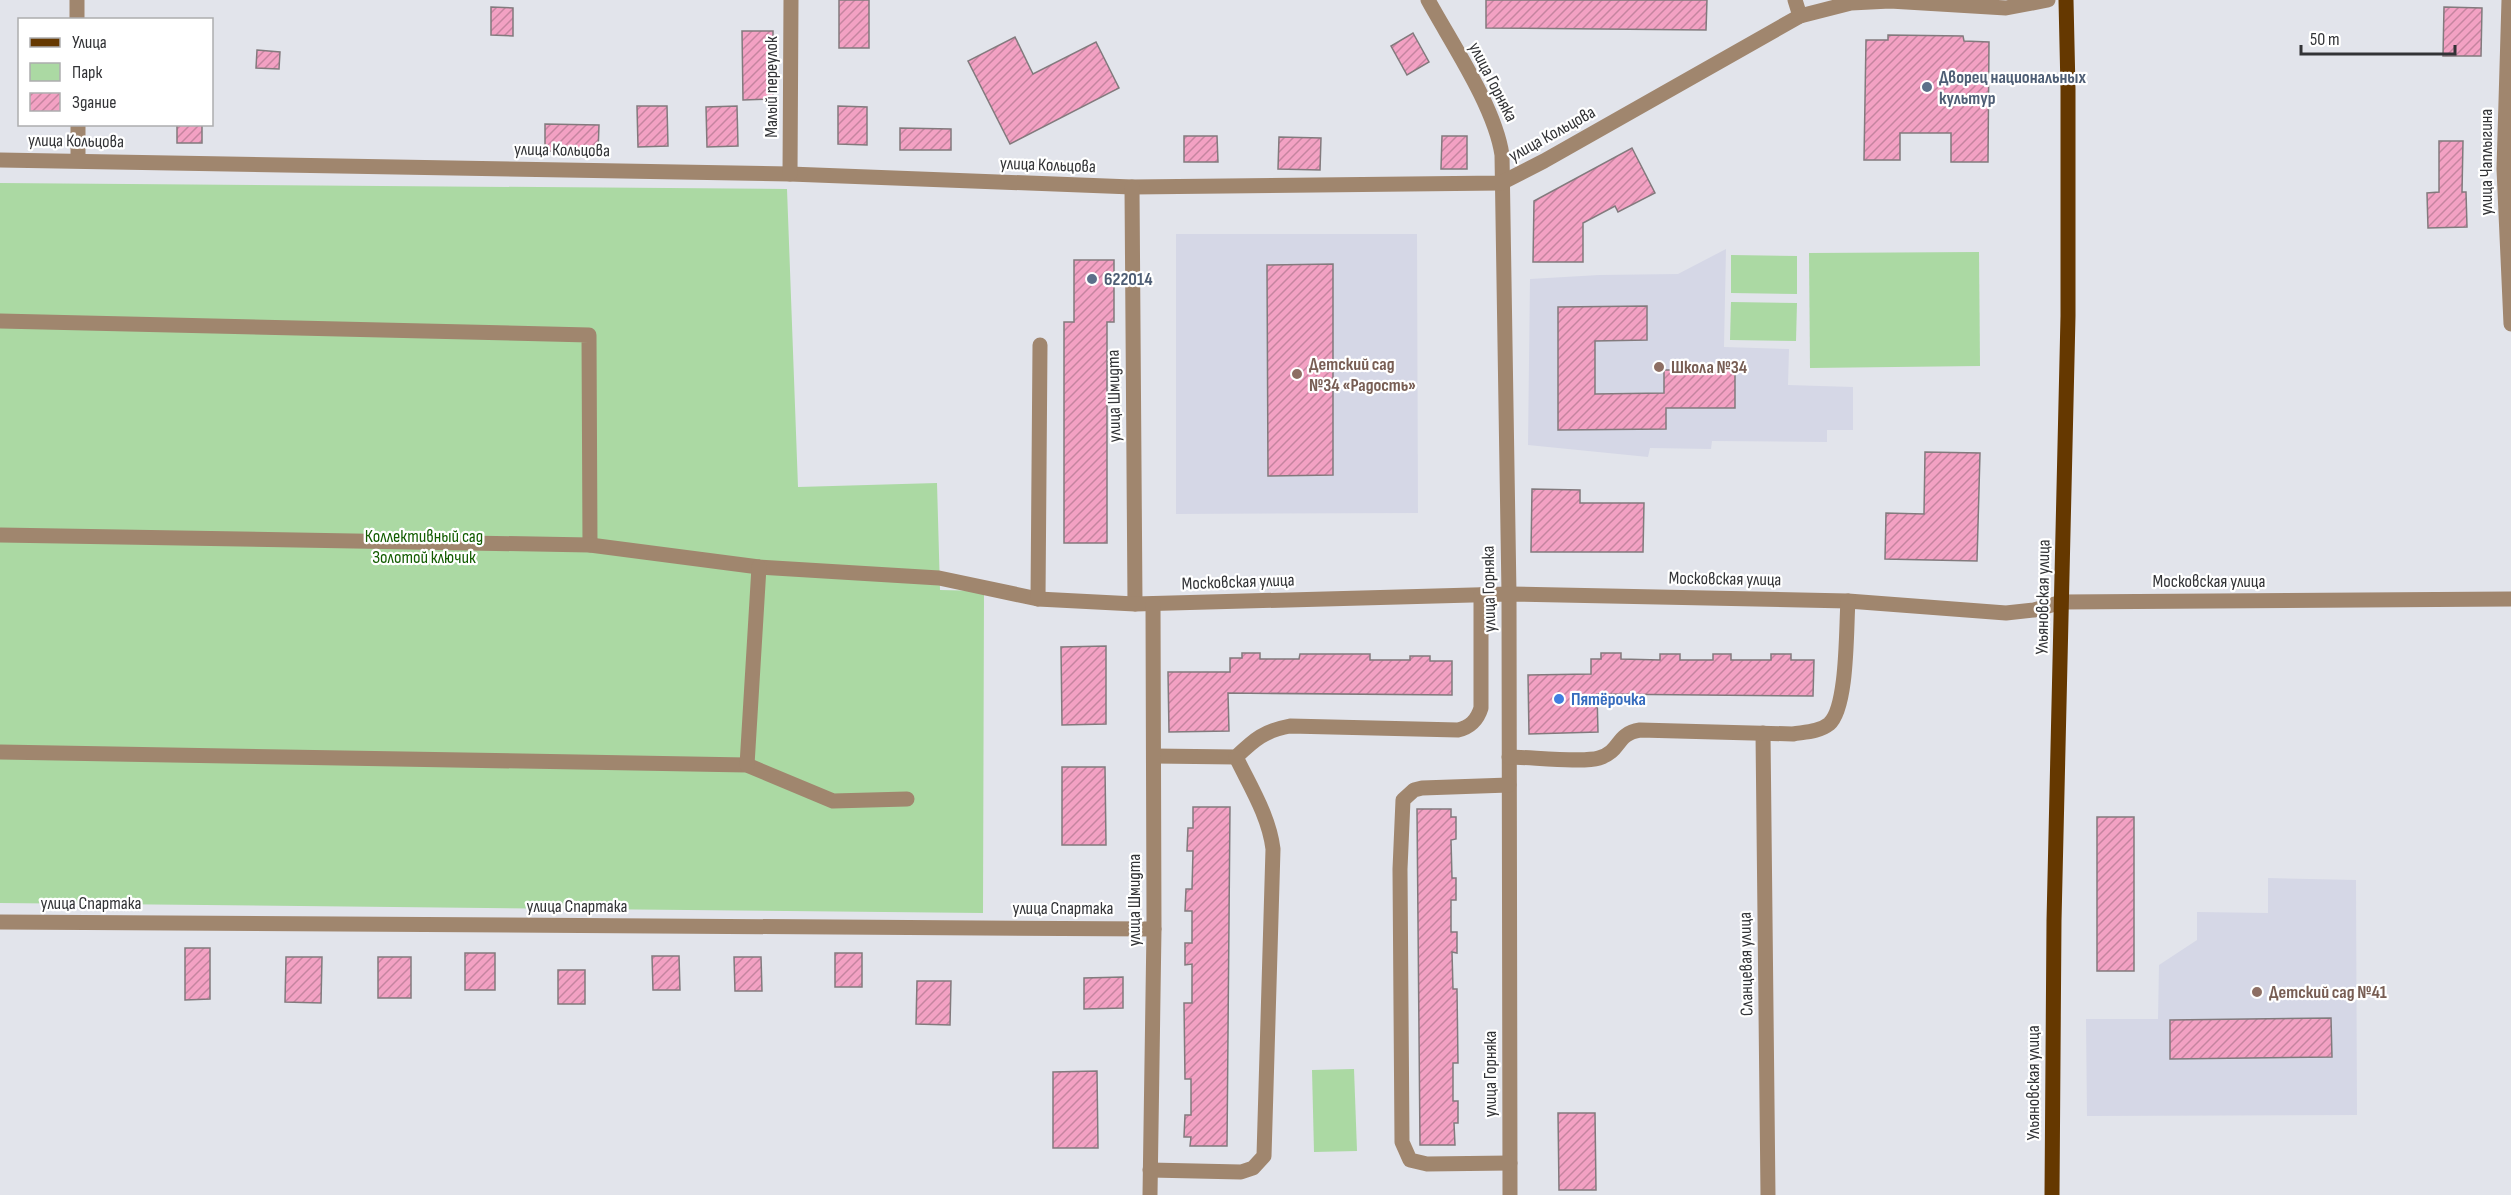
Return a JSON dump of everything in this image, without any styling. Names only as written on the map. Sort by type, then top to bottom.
[{"type":"main road","name":"Ульяновская улица","points":[[2052,1195],[2054,921],[2068,293],[2066,0]]},
{"type":"street","points":[[77,0],[77,18]]},
{"type":"street","name":"Малый переулок","points":[[790,174],[791,0]]},
{"type":"street","name":"улица Горняка","points":[[1428,0],[1489,110],[1500,136],[1502,155],[1509,594],[1510,1195]]},
{"type":"street","points":[[1795,0],[1800,16]]},
{"type":"street","name":"улица Кольцова","points":[[0,160],[790,174],[1131,188],[1501,183],[1800,16],[1851,3],[1890,1],[2006,8],[2048,0]]},
{"type":"street","name":"улица Чаплыгина","points":[[2509,0],[2504,169],[2511,324]]},
{"type":"street","points":[[78,126],[78,160]]},
{"type":"street","name":"улица Шмидта","points":[[1131,188],[1135,604]]},
{"type":"street","points":[[0,321],[589,335],[590,545]]},
{"type":"street","points":[[1038,599],[1040,345]]},
{"type":"street","name":"Московская улица","points":[[0,535],[590,545],[759,567],[939,578],[1038,599],[1135,604],[1509,594],[1848,601],[2006,613],[2034,610],[2062,602],[2511,598]]},
{"type":"street","points":[[747,765],[759,567]]},
{"type":"street","points":[[1154,756],[1236,757],[1259,735],[1290,726],[1458,730],[1467,728],[1478,717],[1481,708],[1481,595]]},
{"type":"street","points":[[1509,756],[1597,759],[1614,752],[1622,736],[1640,730],[1793,734],[1828,725],[1837,715],[1842,695],[1848,601]]},
{"type":"street","name":"улица Шмидта","points":[[1150,1195],[1154,928],[1153,604]]},
{"type":"street","name":"Сланцевая улица","points":[[1763,733],[1768,1195]]},
{"type":"street","points":[[0,752],[747,765],[833,801],[907,799]]},
{"type":"street","points":[[1150,1170],[1241,1172],[1253,1168],[1264,1156],[1274,849],[1272,834],[1236,757]]},
{"type":"street","points":[[1509,785],[1422,788],[1407,795],[1402,806],[1400,881],[1402,1142],[1405,1152],[1410,1160],[1427,1164],[1510,1163]]},
{"type":"street","name":"улица Спартака","points":[[0,922],[1154,928]]},
{"type":"shaded area","name":"Детский сад №34 «Радость»","points":[[1176,234],[1417,234],[1418,513],[1176,514]]},
{"type":"shaded area","name":"Школа №34","points":[[1726,249],[1724,347],[1789,349],[1788,385],[1853,387],[1853,430],[1827,430],[1827,442],[1712,441],[1711,449],[1650,448],[1648,457],[1528,445],[1530,279],[1678,274]]},
{"type":"shaded area","name":"Детский сад №41","points":[[2268,878],[2356,880],[2357,1115],[2087,1116],[2086,1019],[2158,1019],[2159,965],[2197,940],[2197,912],[2268,913]]},
{"type":"green space","name":"Коллективный сад Золотой ключик","points":[[0,183],[787,189],[798,487],[937,483],[940,590],[984,591],[983,913],[0,903]]},
{"type":"green space","points":[[1979,252],[1980,366],[1810,368],[1809,253]]},
{"type":"green space","points":[[1731,255],[1797,256],[1797,294],[1731,293]]},
{"type":"green space","points":[[1731,302],[1797,303],[1796,341],[1730,340]]},
{"type":"green space","points":[[1354,1069],[1357,1151],[1314,1152],[1312,1070]]},
{"type":"building","points":[[839,0],[869,0],[869,48],[839,48]]},
{"type":"building","points":[[1486,0],[1707,0],[1706,30],[1486,28]]},
{"type":"building","points":[[491,7],[513,8],[513,36],[491,35]]},
{"type":"building","points":[[2444,7],[2482,8],[2481,56],[2443,56]]},
{"type":"building","points":[[742,31],[773,31],[773,99],[743,100]]},
{"type":"building","points":[[1413,33],[1429,62],[1407,75],[1391,46]]},
{"type":"building","name":"Дворец национальных культур","points":[[1888,35],[1963,36],[1964,41],[1989,42],[1988,162],[1951,162],[1951,133],[1900,133],[1900,160],[1864,160],[1866,40],[1888,40]]},
{"type":"building","points":[[1015,37],[1033,74],[1096,42],[1119,88],[1010,144],[968,61]]},
{"type":"building","points":[[257,50],[280,52],[279,69],[256,68]]},
{"type":"building","points":[[637,106],[667,106],[668,146],[638,147]]},
{"type":"building","points":[[737,106],[738,146],[707,147],[706,107]]},
{"type":"building","points":[[838,106],[867,107],[867,145],[838,144]]},
{"type":"building","points":[[545,124],[599,125],[598,152],[545,151]]},
{"type":"building","points":[[177,126],[202,126],[202,143],[177,143]]},
{"type":"building","points":[[900,128],[951,129],[951,150],[900,150]]},
{"type":"building","points":[[1184,136],[1217,136],[1218,162],[1184,162]]},
{"type":"building","points":[[1442,136],[1467,136],[1467,169],[1441,169]]},
{"type":"building","points":[[1279,137],[1321,138],[1320,170],[1278,169]]},
{"type":"building","points":[[2439,141],[2463,141],[2462,192],[2466,192],[2467,227],[2428,228],[2427,193],[2439,192]]},
{"type":"building","points":[[1632,148],[1655,193],[1618,212],[1615,206],[1583,223],[1583,262],[1533,262],[1534,201]]},
{"type":"building","points":[[1074,260],[1114,260],[1114,322],[1107,322],[1107,543],[1064,543],[1064,322],[1074,322]]},
{"type":"building","points":[[1333,264],[1333,475],[1268,476],[1267,265]]},
{"type":"building","points":[[1647,306],[1647,340],[1595,341],[1595,394],[1664,393],[1664,370],[1735,370],[1735,408],[1666,408],[1666,429],[1558,430],[1558,307]]},
{"type":"building","points":[[1925,452],[1980,453],[1977,561],[1885,559],[1886,513],[1924,514]]},
{"type":"building","points":[[1532,489],[1580,490],[1580,503],[1644,503],[1643,552],[1531,552]]},
{"type":"building","points":[[1106,646],[1106,724],[1062,725],[1061,647]]},
{"type":"building","points":[[1242,653],[1260,653],[1260,659],[1299,659],[1300,654],[1370,654],[1370,660],[1410,660],[1410,656],[1430,656],[1430,661],[1452,661],[1452,695],[1228,693],[1229,731],[1169,732],[1168,672],[1230,672],[1230,658],[1242,658]]},
{"type":"building","points":[[1601,653],[1621,653],[1621,659],[1660,660],[1660,654],[1680,654],[1680,660],[1713,660],[1713,654],[1731,654],[1731,660],[1771,660],[1771,654],[1791,654],[1791,660],[1814,660],[1813,696],[1597,694],[1598,732],[1529,734],[1528,675],[1591,674],[1591,659],[1601,659]]},
{"type":"building","points":[[1062,767],[1105,767],[1106,845],[1062,845]]},
{"type":"building","points":[[1193,807],[1230,807],[1227,1146],[1190,1146],[1191,1137],[1184,1137],[1185,1115],[1191,1115],[1191,1079],[1185,1079],[1184,1003],[1192,1003],[1192,964],[1185,965],[1185,943],[1192,943],[1192,911],[1185,911],[1186,889],[1192,889],[1193,851],[1187,851],[1188,828],[1193,828]]},
{"type":"building","points":[[1417,809],[1451,809],[1451,817],[1456,817],[1456,839],[1451,840],[1452,878],[1456,878],[1456,900],[1451,900],[1451,932],[1457,932],[1457,953],[1452,952],[1453,989],[1457,989],[1458,1063],[1453,1063],[1453,1101],[1458,1101],[1458,1123],[1454,1123],[1455,1145],[1420,1145]]},
{"type":"building","points":[[2097,817],[2134,817],[2134,971],[2097,971]]},
{"type":"building","points":[[185,948],[210,948],[210,999],[185,1000]]},
{"type":"building","points":[[465,953],[495,953],[495,990],[465,990]]},
{"type":"building","points":[[835,953],[862,953],[862,987],[835,987]]},
{"type":"building","points":[[652,956],[679,956],[680,990],[653,990]]},
{"type":"building","points":[[286,957],[322,957],[321,1003],[285,1002]]},
{"type":"building","points":[[378,957],[411,957],[411,998],[378,998]]},
{"type":"building","points":[[734,957],[761,957],[762,991],[735,991]]},
{"type":"building","points":[[558,970],[585,970],[585,1004],[558,1004]]},
{"type":"building","points":[[1123,977],[1123,1008],[1084,1009],[1084,978]]},
{"type":"building","points":[[917,981],[951,981],[950,1025],[916,1024]]},
{"type":"building","points":[[2331,1018],[2332,1057],[2170,1059],[2170,1020]]},
{"type":"building","points":[[1097,1071],[1098,1148],[1053,1148],[1053,1072]]},
{"type":"building","points":[[1558,1113],[1595,1113],[1596,1190],[1559,1190]]},
{"type":"place","name":"Дворец национальных культур","points":[[1927,87]]},
{"type":"place","name":"622014","points":[[1092,279]]},
{"type":"place","name":"Школа №34","points":[[1659,367]]},
{"type":"place","name":"Детский сад №34 «Радость»","points":[[1297,374]]},
{"type":"place","name":"Пятёрочка","points":[[1559,699]]},
{"type":"place","name":"Детский сад №41","points":[[2257,992]]}]
